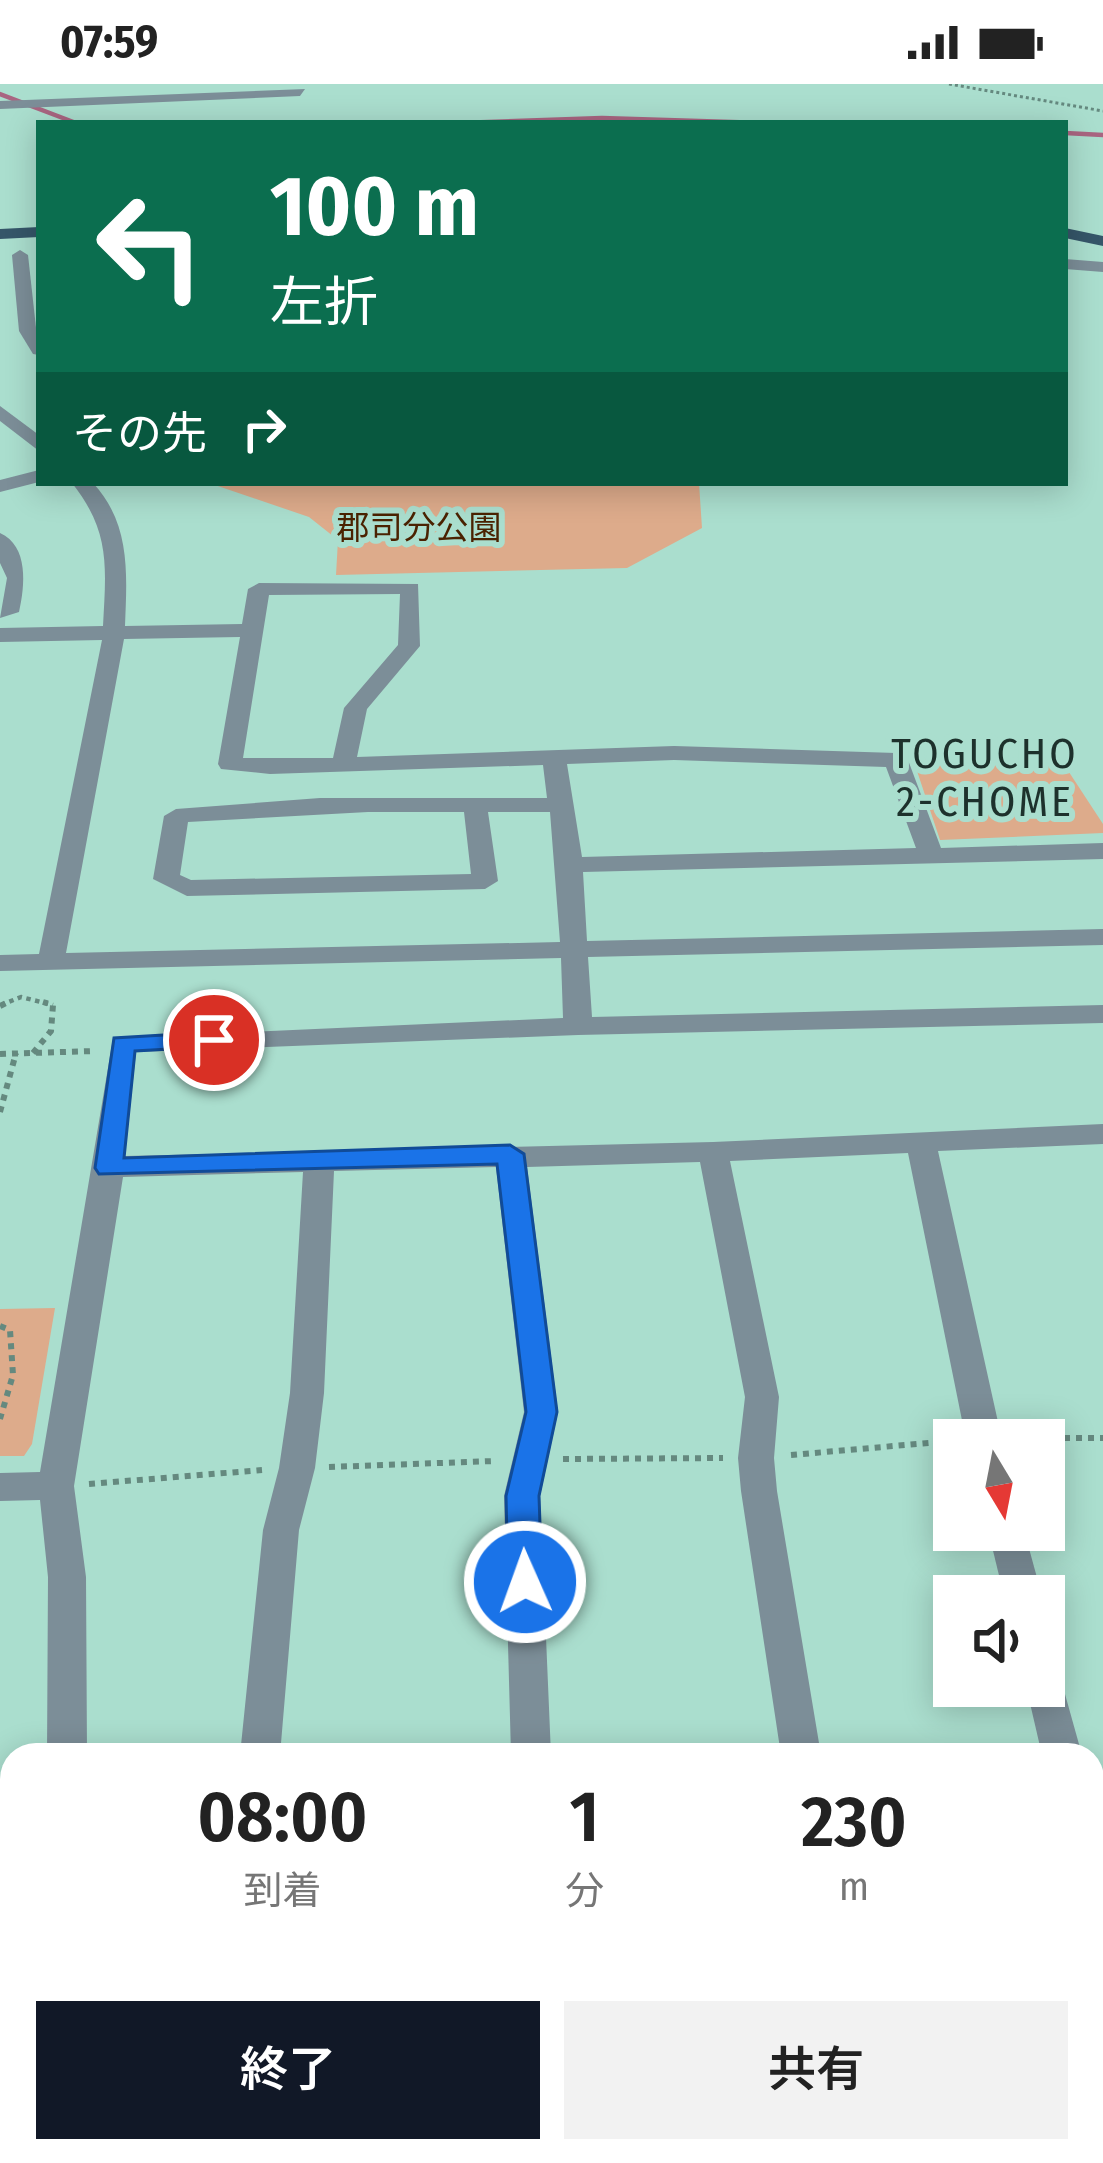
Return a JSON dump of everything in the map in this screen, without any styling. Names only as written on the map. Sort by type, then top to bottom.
[{"type":"main road","points":[[0,234],[36,232]]},
{"type":"main road","points":[[1068,234],[1103,241]]},
{"type":"street","points":[[0,104],[301,94]]},
{"type":"street","points":[[20,254],[32,290],[27,331],[36,345]]},
{"type":"street","points":[[1068,264],[1103,266]]},
{"type":"street","points":[[5,421],[36,418]]},
{"type":"street","points":[[5,421],[36,443]]},
{"type":"street","points":[[0,486],[36,477]]},
{"type":"street","points":[[51,962],[114,632],[117,548],[85,486]]},
{"type":"street","points":[[0,538],[17,578],[8,612],[0,612]]},
{"type":"street","points":[[343,764],[356,708],[410,646],[411,588],[259,589],[230,764],[270,767],[554,760],[674,753],[896,760],[931,855]]},
{"type":"street","points":[[0,635],[250,630]]},
{"type":"street","points":[[554,760],[570,865],[578,1026]]},
{"type":"street","points":[[263,809],[270,767]]},
{"type":"street","points":[[475,806],[484,881],[187,888],[166,879],[176,816],[263,809],[475,806],[561,805]]},
{"type":"street","points":[[570,865],[1103,851]]},
{"type":"street","points":[[0,963],[1103,937]]},
{"type":"street","points":[[67,1743],[68,1577],[56,1486],[109,1168],[123,1044],[578,1026],[1103,1014]]},
{"type":"street","points":[[109,1168],[713,1152],[1103,1134]]},
{"type":"street","points":[[921,1142],[970,1419]]},
{"type":"street","points":[[713,1152],[762,1397],[756,1458],[799,1743]]},
{"type":"street","points":[[510,1154],[542,1412],[522,1496],[531,1743]]},
{"type":"street","points":[[261,1743],[281,1530],[297,1468],[307,1393],[319,1162]]},
{"type":"street","points":[[0,1487],[56,1486]]},
{"type":"street","points":[[1050,1707],[1059,1743]]},
{"type":"path","points":[[950,84],[1103,111]]},
{"type":"path","points":[[0,1006],[21,997],[53,1005],[51,1031],[33,1052]]},
{"type":"path","points":[[0,1054],[122,1050]]},
{"type":"path","points":[[0,1112],[16,1053]]},
{"type":"path","points":[[0,1326],[10,1330],[16,1354],[8,1405],[0,1419]]},
{"type":"path","points":[[1065,1438],[1103,1438]]},
{"type":"path","points":[[56,1486],[297,1468],[528,1459],[756,1458],[933,1443]]},
{"type":"green space","name":"郡司分公園","points":[[218,486],[699,486],[702,528],[627,568],[336,575],[338,540],[309,517]]},
{"type":"green space","points":[[913,759],[1065,766],[1103,824],[1103,833],[940,840]]},
{"type":"green space","points":[[55,1308],[32,1444],[24,1456],[0,1456],[0,1309]]},
{"type":"waterway","points":[[0,94],[68,120]]},
{"type":"waterway","points":[[545,120],[668,120]]},
{"type":"waterway","points":[[1068,133],[1103,135]]},
{"type":"district","name":"TOGUCHO 2-CHOME","points":[[985,777]]},
{"type":"route","points":[[214,1040],[123,1044],[109,1168],[510,1154],[542,1412],[522,1496],[525,1582]]}]
